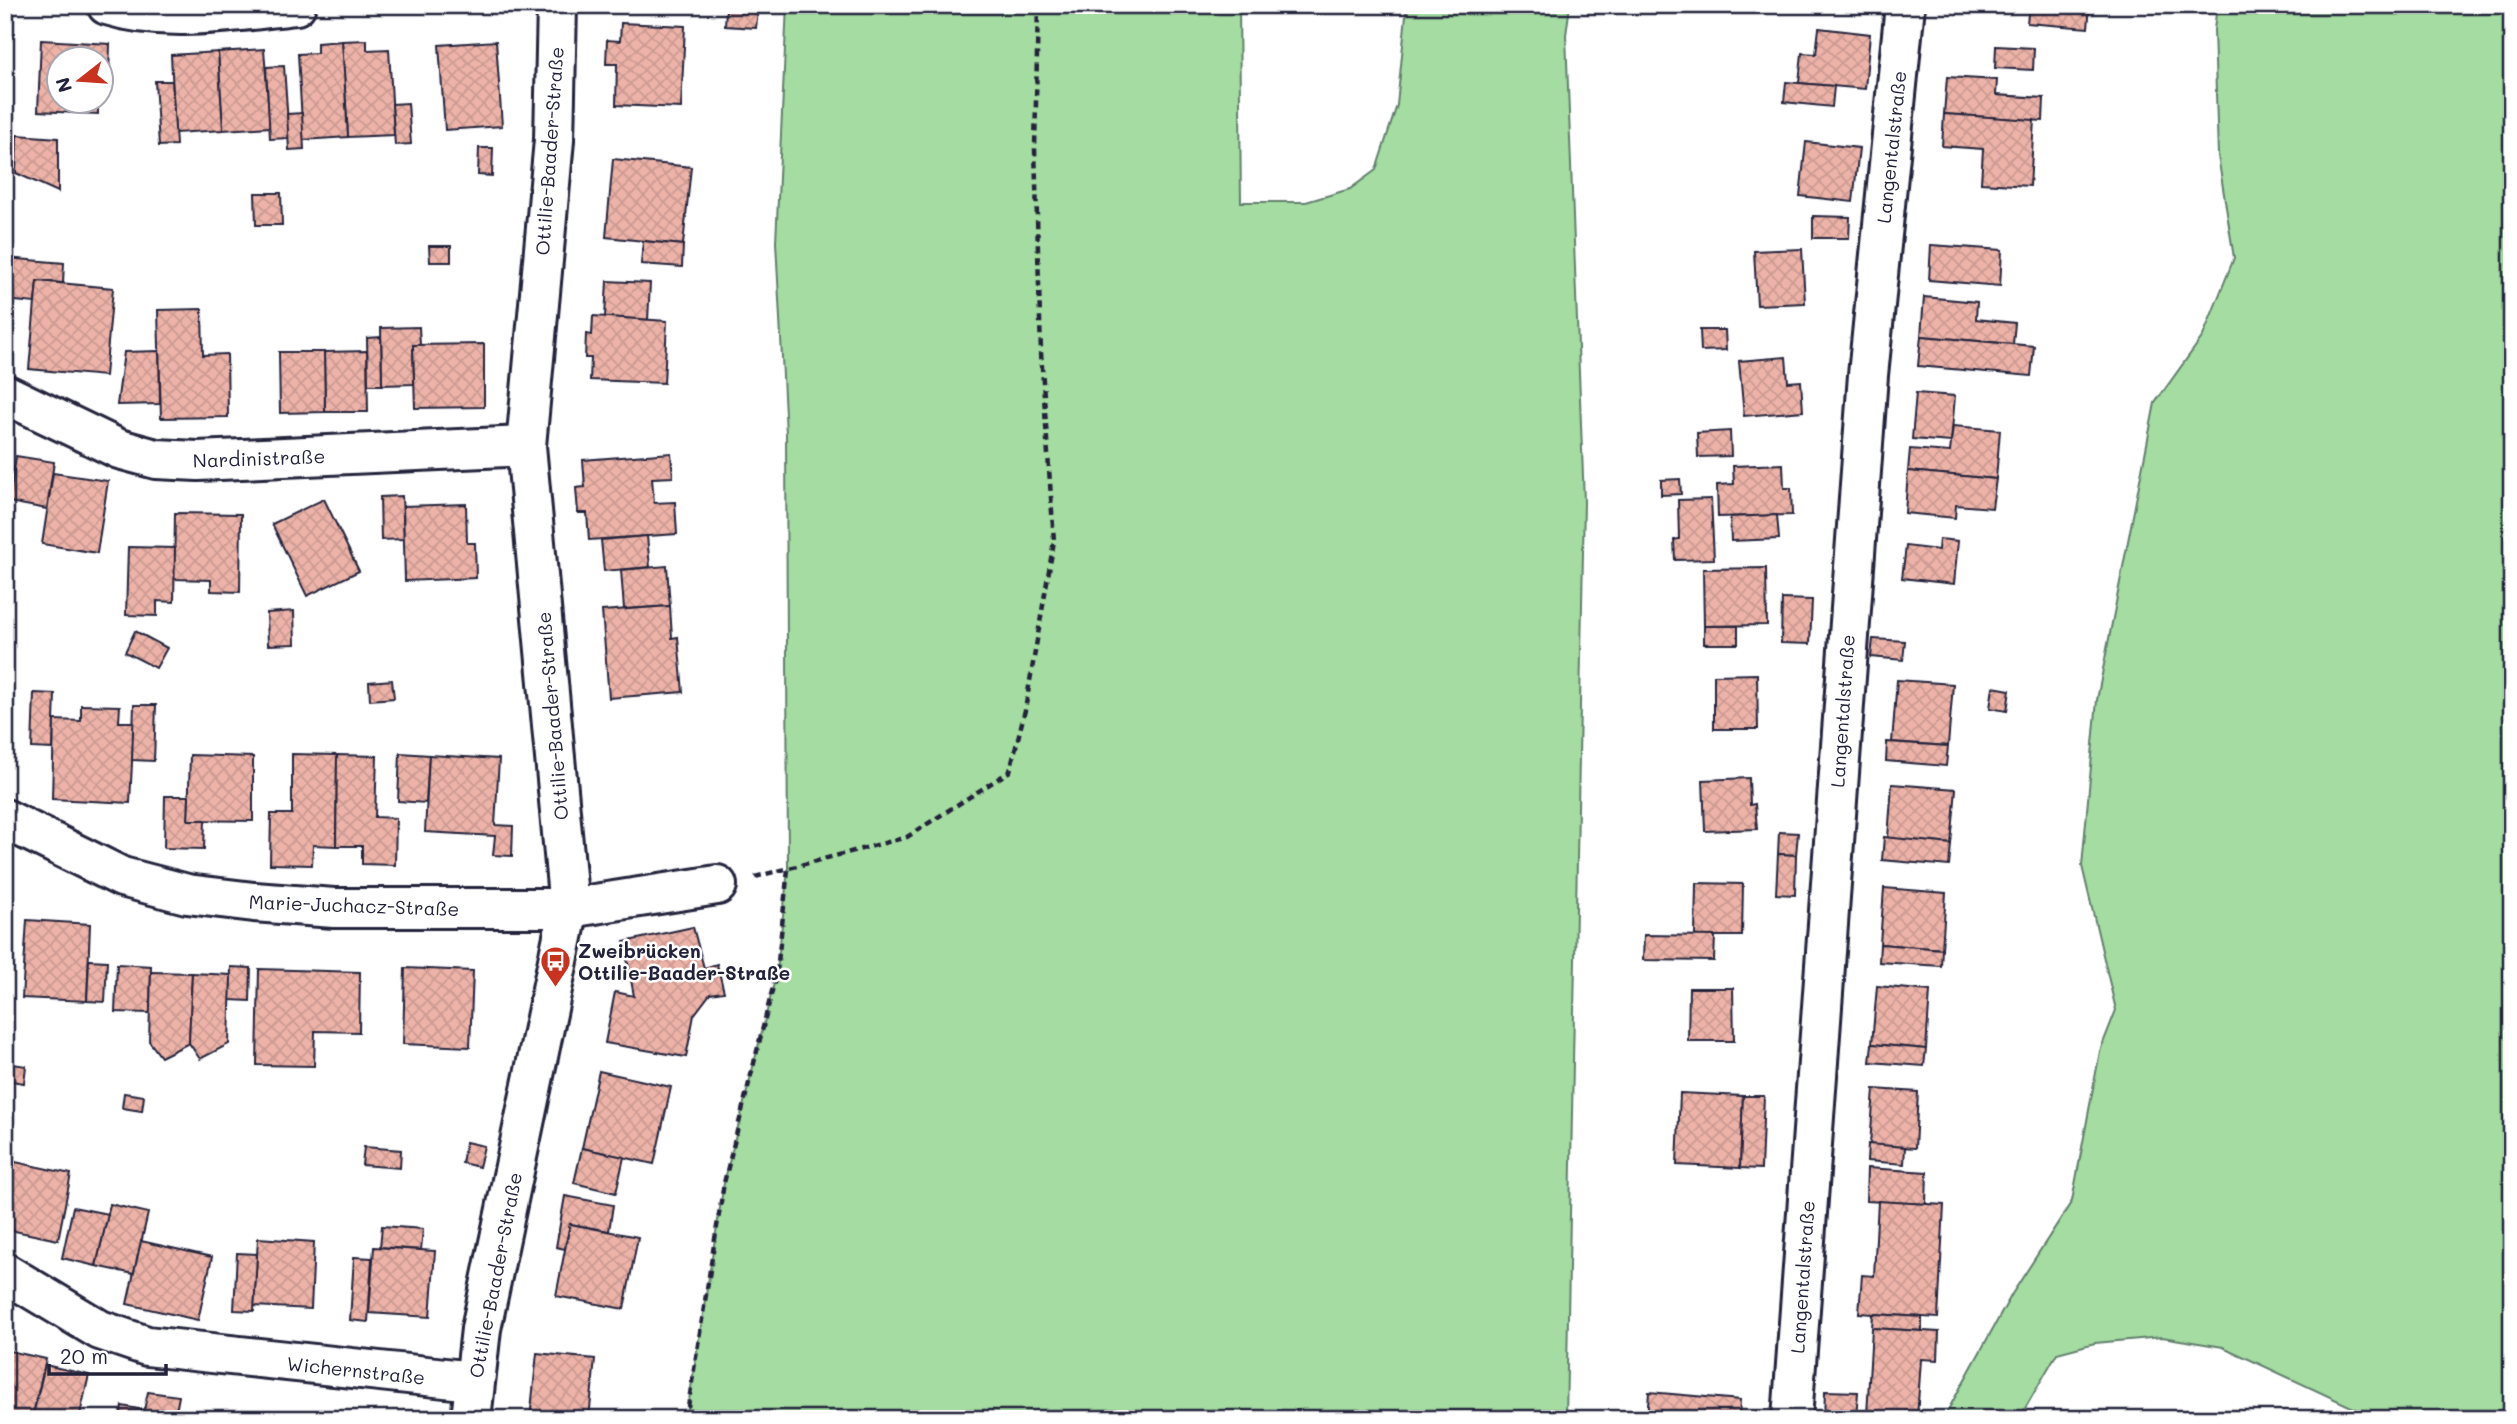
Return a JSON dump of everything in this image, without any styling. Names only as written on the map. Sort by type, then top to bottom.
[{"type":"street","points":[[107,5],[134,13],[174,16],[296,5]]},
{"type":"street","name":"Ottilie-Baader-Straße","points":[[471,1419],[473,1381],[481,1329],[569,908],[526,446],[554,140],[557,5]]},
{"type":"street","name":"Langentalstraße","points":[[1792,1419],[1868,375],[1905,5]]},
{"type":"street","name":"Nardinistraße","points":[[5,394],[119,449],[156,459],[198,461],[526,446]]},
{"type":"street","name":"Marie-Juchacz-Straße","points":[[5,819],[122,877],[187,894],[334,908],[569,908],[717,885]]},
{"type":"street","name":"Wichernstraße","points":[[5,1273],[100,1330],[147,1346],[473,1381]]},
{"type":"path","points":[[717,885],[907,837],[1010,771],[1025,710],[1054,541],[1041,354],[1035,162],[1038,5]]},
{"type":"path","points":[[686,1419],[724,1182],[777,971],[788,869]]},
{"type":"green space","points":[[787,5],[1239,5],[1241,202],[1306,202],[1350,189],[1376,170],[1397,105],[1407,5],[1570,5],[1566,35],[1584,502],[1566,1419],[686,1419],[724,1183],[777,971],[788,869],[786,434],[776,242]]},
{"type":"green space","points":[[2217,5],[2512,5],[2512,1419],[2377,1419],[2223,1347],[2162,1337],[2095,1343],[2057,1353],[2019,1419],[1943,1419],[2012,1294],[2072,1201],[2100,1051],[2116,1010],[2082,866],[2097,700],[2155,403],[2203,336],[2234,258],[2218,156],[2214,30]]},
{"type":"building","points":[[2029,5],[2090,5],[2088,28],[2027,23]]},
{"type":"building","points":[[726,8],[758,10],[756,28],[725,26]]},
{"type":"building","points":[[621,23],[685,26],[681,108],[616,105],[617,64],[606,64],[607,40],[620,41]]},
{"type":"building","points":[[1819,28],[1870,34],[1865,89],[1799,83],[1802,53],[1816,54]]},
{"type":"building","points":[[41,40],[110,44],[46,46],[46,111],[38,111]]},
{"type":"building","points":[[367,40],[367,50],[389,49],[394,135],[348,137],[342,41]]},
{"type":"building","points":[[342,41],[348,137],[303,140],[298,54],[317,53],[317,43]]},
{"type":"building","points":[[496,41],[502,126],[445,130],[439,45]]},
{"type":"building","points":[[1996,46],[2034,48],[2033,70],[1995,68]]},
{"type":"building","points":[[264,49],[270,127],[223,130],[218,52]]},
{"type":"building","points":[[218,52],[223,130],[175,133],[171,55]]},
{"type":"building","points":[[284,66],[289,138],[270,139],[266,67]]},
{"type":"building","points":[[1947,77],[1997,80],[1996,95],[2044,98],[2043,121],[1944,114]]},
{"type":"building","points":[[155,81],[172,81],[176,145],[159,146]]},
{"type":"building","points":[[1786,82],[1834,86],[1832,107],[1784,102]]},
{"type":"building","points":[[408,103],[411,144],[395,145],[392,104]]},
{"type":"building","points":[[302,113],[304,149],[289,150],[287,114]]},
{"type":"building","points":[[1944,114],[2034,120],[2030,186],[1981,183],[1983,149],[1942,146]]},
{"type":"building","points":[[17,135],[58,138],[58,192],[16,173]]},
{"type":"building","points":[[5,139],[13,139],[12,164],[5,164]]},
{"type":"building","points":[[1806,142],[1859,148],[1853,202],[1800,196]]},
{"type":"building","points":[[479,148],[493,148],[492,176],[478,175]]},
{"type":"building","points":[[613,159],[691,167],[683,245],[606,237]]},
{"type":"building","points":[[255,193],[281,193],[282,225],[256,225]]},
{"type":"building","points":[[1813,216],[1850,217],[1849,238],[1813,238]]},
{"type":"building","points":[[643,241],[683,245],[682,267],[641,264]]},
{"type":"building","points":[[1931,245],[2002,250],[2000,286],[1929,280]]},
{"type":"building","points":[[429,246],[451,246],[451,262],[430,262]]},
{"type":"building","points":[[1802,249],[1805,303],[1757,305],[1754,251]]},
{"type":"building","points":[[6,258],[64,263],[63,283],[37,281],[35,303],[5,300]]},
{"type":"building","points":[[37,281],[113,288],[105,376],[29,369]]},
{"type":"building","points":[[607,281],[650,283],[648,320],[605,317]]},
{"type":"building","points":[[1924,297],[1977,302],[1976,319],[2015,323],[2013,344],[1921,336]]},
{"type":"building","points":[[202,309],[203,355],[227,354],[228,417],[161,418],[158,310]]},
{"type":"building","points":[[593,316],[667,321],[664,383],[590,380],[591,358],[585,358],[586,334],[592,335]]},
{"type":"building","points":[[419,327],[420,345],[413,345],[414,384],[382,385],[381,328]]},
{"type":"building","points":[[1700,330],[1725,330],[1726,350],[1701,351]]},
{"type":"building","points":[[1921,336],[2034,346],[2031,376],[1918,366]]},
{"type":"building","points":[[381,337],[382,385],[368,385],[367,338]]},
{"type":"building","points":[[484,344],[484,407],[415,408],[413,345]]},
{"type":"building","points":[[159,351],[160,404],[117,405],[124,352]]},
{"type":"building","points":[[367,351],[368,412],[325,412],[324,352]]},
{"type":"building","points":[[279,352],[324,352],[325,412],[280,413]]},
{"type":"building","points":[[1786,357],[1788,382],[1801,381],[1803,411],[1744,416],[1739,361]]},
{"type":"building","points":[[1916,393],[1955,396],[1951,442],[1912,439]]},
{"type":"building","points":[[1953,426],[2000,430],[1996,479],[1908,471],[1910,449],[1950,452]]},
{"type":"building","points":[[1730,431],[1731,456],[1698,457],[1697,433]]},
{"type":"building","points":[[671,453],[673,477],[652,478],[654,503],[675,502],[677,534],[589,540],[587,513],[578,513],[576,488],[585,487],[583,460]]},
{"type":"building","points":[[16,456],[54,462],[47,509],[9,502]]},
{"type":"building","points":[[1783,464],[1784,488],[1791,488],[1792,515],[1718,517],[1717,485],[1734,484],[1733,466]]},
{"type":"building","points":[[1908,471],[1996,479],[1992,508],[1956,505],[1955,518],[1905,513]]},
{"type":"building","points":[[53,473],[108,481],[97,553],[42,544]]},
{"type":"building","points":[[1680,479],[1681,494],[1661,495],[1661,480]]},
{"type":"building","points":[[402,496],[404,539],[381,540],[380,497]]},
{"type":"building","points":[[324,499],[359,571],[307,596],[272,524]]},
{"type":"building","points":[[1711,499],[1714,559],[1675,560],[1674,540],[1679,539],[1678,500]]},
{"type":"building","points":[[466,504],[467,543],[475,543],[476,578],[405,581],[403,506]]},
{"type":"building","points":[[175,513],[241,514],[240,592],[211,591],[211,580],[174,579]]},
{"type":"building","points":[[1777,515],[1779,539],[1731,541],[1730,517]]},
{"type":"building","points":[[647,536],[650,567],[604,571],[601,540]]},
{"type":"building","points":[[1939,539],[1958,541],[1954,584],[1902,578],[1906,546],[1938,550]]},
{"type":"building","points":[[128,547],[175,548],[174,602],[157,601],[157,616],[126,615]]},
{"type":"building","points":[[667,566],[670,606],[624,609],[621,570]]},
{"type":"building","points":[[1766,568],[1767,625],[1704,626],[1703,569]]},
{"type":"building","points":[[1782,599],[1812,600],[1810,644],[1781,643]]},
{"type":"building","points":[[670,606],[672,638],[678,637],[683,692],[609,698],[602,611]]},
{"type":"building","points":[[294,611],[295,644],[268,645],[267,613]]},
{"type":"building","points":[[1704,626],[1738,626],[1738,644],[1704,644]]},
{"type":"building","points":[[135,631],[167,648],[156,668],[125,652]]},
{"type":"building","points":[[1873,639],[1905,641],[1903,660],[1871,657]]},
{"type":"building","points":[[1757,674],[1758,729],[1714,729],[1714,675]]},
{"type":"building","points":[[392,680],[394,698],[370,700],[369,682]]},
{"type":"building","points":[[1897,680],[1953,684],[1948,746],[1892,742]]},
{"type":"building","points":[[1993,687],[2010,690],[2007,711],[1990,708]]},
{"type":"building","points":[[34,693],[55,694],[53,749],[32,748]]},
{"type":"building","points":[[81,705],[120,706],[119,722],[134,722],[130,803],[52,799],[54,720],[81,721]]},
{"type":"building","points":[[134,705],[156,705],[154,761],[132,760]]},
{"type":"building","points":[[1887,742],[1948,746],[1946,766],[1886,761]]},
{"type":"building","points":[[400,753],[429,755],[426,803],[398,801]]},
{"type":"building","points":[[292,754],[337,755],[336,846],[313,845],[312,865],[270,864],[271,814],[292,814]]},
{"type":"building","points":[[190,755],[253,757],[253,821],[188,820]]},
{"type":"building","points":[[337,755],[377,756],[375,817],[396,818],[395,865],[362,864],[362,846],[336,846]]},
{"type":"building","points":[[429,755],[499,759],[495,825],[513,826],[512,856],[493,855],[495,836],[425,832]]},
{"type":"building","points":[[1749,778],[1750,805],[1755,804],[1757,829],[1705,831],[1703,780]]},
{"type":"building","points":[[1892,784],[1956,789],[1951,844],[1888,838]]},
{"type":"building","points":[[165,796],[189,796],[188,820],[205,820],[204,849],[164,848]]},
{"type":"building","points":[[1779,832],[1798,833],[1796,855],[1778,854]]},
{"type":"building","points":[[1884,837],[1951,844],[1949,866],[1882,860]]},
{"type":"building","points":[[1778,854],[1796,855],[1795,895],[1776,894]]},
{"type":"building","points":[[1696,883],[1743,884],[1742,936],[1695,936]]},
{"type":"building","points":[[1884,888],[1946,893],[1942,949],[1880,944]]},
{"type":"building","points":[[27,920],[90,924],[87,1001],[22,998]]},
{"type":"building","points":[[693,927],[704,968],[717,964],[724,992],[710,994],[694,1015],[686,1057],[605,1043],[615,992],[634,996],[624,942]]},
{"type":"building","points":[[1644,935],[1715,936],[1714,961],[1643,960]]},
{"type":"building","points":[[1880,944],[1942,949],[1941,966],[1879,962]]},
{"type":"building","points":[[89,960],[107,961],[105,1002],[87,1001]]},
{"type":"building","points":[[117,964],[151,966],[150,1013],[115,1012]]},
{"type":"building","points":[[231,967],[251,968],[250,1001],[230,1000]]},
{"type":"building","points":[[405,968],[473,971],[470,1047],[403,1044]]},
{"type":"building","points":[[259,969],[360,972],[359,1032],[315,1031],[314,1066],[257,1065]]},
{"type":"building","points":[[151,972],[192,973],[189,1043],[161,1057],[149,1041]]},
{"type":"building","points":[[192,973],[231,975],[229,1044],[200,1059],[189,1043]]},
{"type":"building","points":[[1877,986],[1930,991],[1926,1049],[1872,1044]]},
{"type":"building","points":[[1689,988],[1733,988],[1734,1041],[1688,1041]]},
{"type":"building","points":[[1872,1044],[1926,1049],[1924,1066],[1870,1062]]},
{"type":"building","points":[[7,1063],[26,1066],[24,1083],[5,1080]]},
{"type":"building","points":[[599,1071],[671,1087],[654,1164],[582,1148]]},
{"type":"building","points":[[1874,1089],[1918,1092],[1915,1148],[1870,1145]]},
{"type":"building","points":[[124,1093],[144,1096],[142,1111],[122,1108]]},
{"type":"building","points":[[1680,1093],[1743,1096],[1740,1168],[1677,1165]]},
{"type":"building","points":[[1743,1096],[1764,1096],[1761,1169],[1740,1168]]},
{"type":"building","points":[[466,1142],[484,1146],[479,1167],[462,1163]]},
{"type":"building","points":[[1868,1144],[1905,1147],[1904,1164],[1867,1161]]},
{"type":"building","points":[[364,1147],[401,1150],[400,1168],[362,1165]]},
{"type":"building","points":[[582,1148],[624,1157],[616,1193],[574,1183]]},
{"type":"building","points":[[6,1160],[71,1174],[58,1240],[5,1229]]},
{"type":"building","points":[[1867,1168],[1927,1172],[1926,1204],[1866,1201]]},
{"type":"building","points":[[565,1196],[613,1205],[609,1231],[570,1224],[565,1249],[556,1247]]},
{"type":"building","points":[[1878,1201],[1944,1205],[1938,1318],[1859,1313],[1862,1275],[1874,1276]]},
{"type":"building","points":[[110,1204],[148,1213],[134,1274],[96,1266]]},
{"type":"building","points":[[73,1207],[108,1214],[96,1266],[62,1258]]},
{"type":"building","points":[[570,1224],[638,1237],[624,1309],[556,1296]]},
{"type":"building","points":[[382,1226],[423,1229],[421,1250],[380,1247]]},
{"type":"building","points":[[258,1238],[314,1242],[311,1309],[254,1306]]},
{"type":"building","points":[[141,1241],[212,1257],[198,1320],[127,1304]]},
{"type":"building","points":[[374,1247],[435,1251],[430,1317],[369,1313]]},
{"type":"building","points":[[237,1253],[257,1254],[254,1311],[234,1310]]},
{"type":"building","points":[[354,1257],[372,1258],[368,1322],[350,1320]]},
{"type":"building","points":[[1873,1314],[1922,1317],[1922,1331],[1872,1328]]},
{"type":"building","points":[[1872,1328],[1939,1332],[1938,1360],[1921,1359],[1917,1418],[1867,1415]]},
{"type":"building","points":[[5,1350],[46,1359],[32,1419],[5,1418]]},
{"type":"building","points":[[537,1353],[595,1359],[589,1419],[530,1419]]},
{"type":"building","points":[[45,1365],[89,1375],[79,1419],[32,1419]]},
{"type":"building","points":[[1825,1391],[1858,1392],[1856,1419],[1824,1419]]},
{"type":"building","points":[[148,1392],[179,1396],[175,1417],[185,1419],[120,1419],[122,1406],[144,1410]]},
{"type":"building","points":[[1649,1392],[1740,1400],[1739,1419],[1647,1419]]},
{"type":"building","points":[[242,1414],[302,1419],[242,1419]]},
{"type":"place","name":"Zweibrücken Ottilie-Baader-Straße","points":[[555,988]]}]
